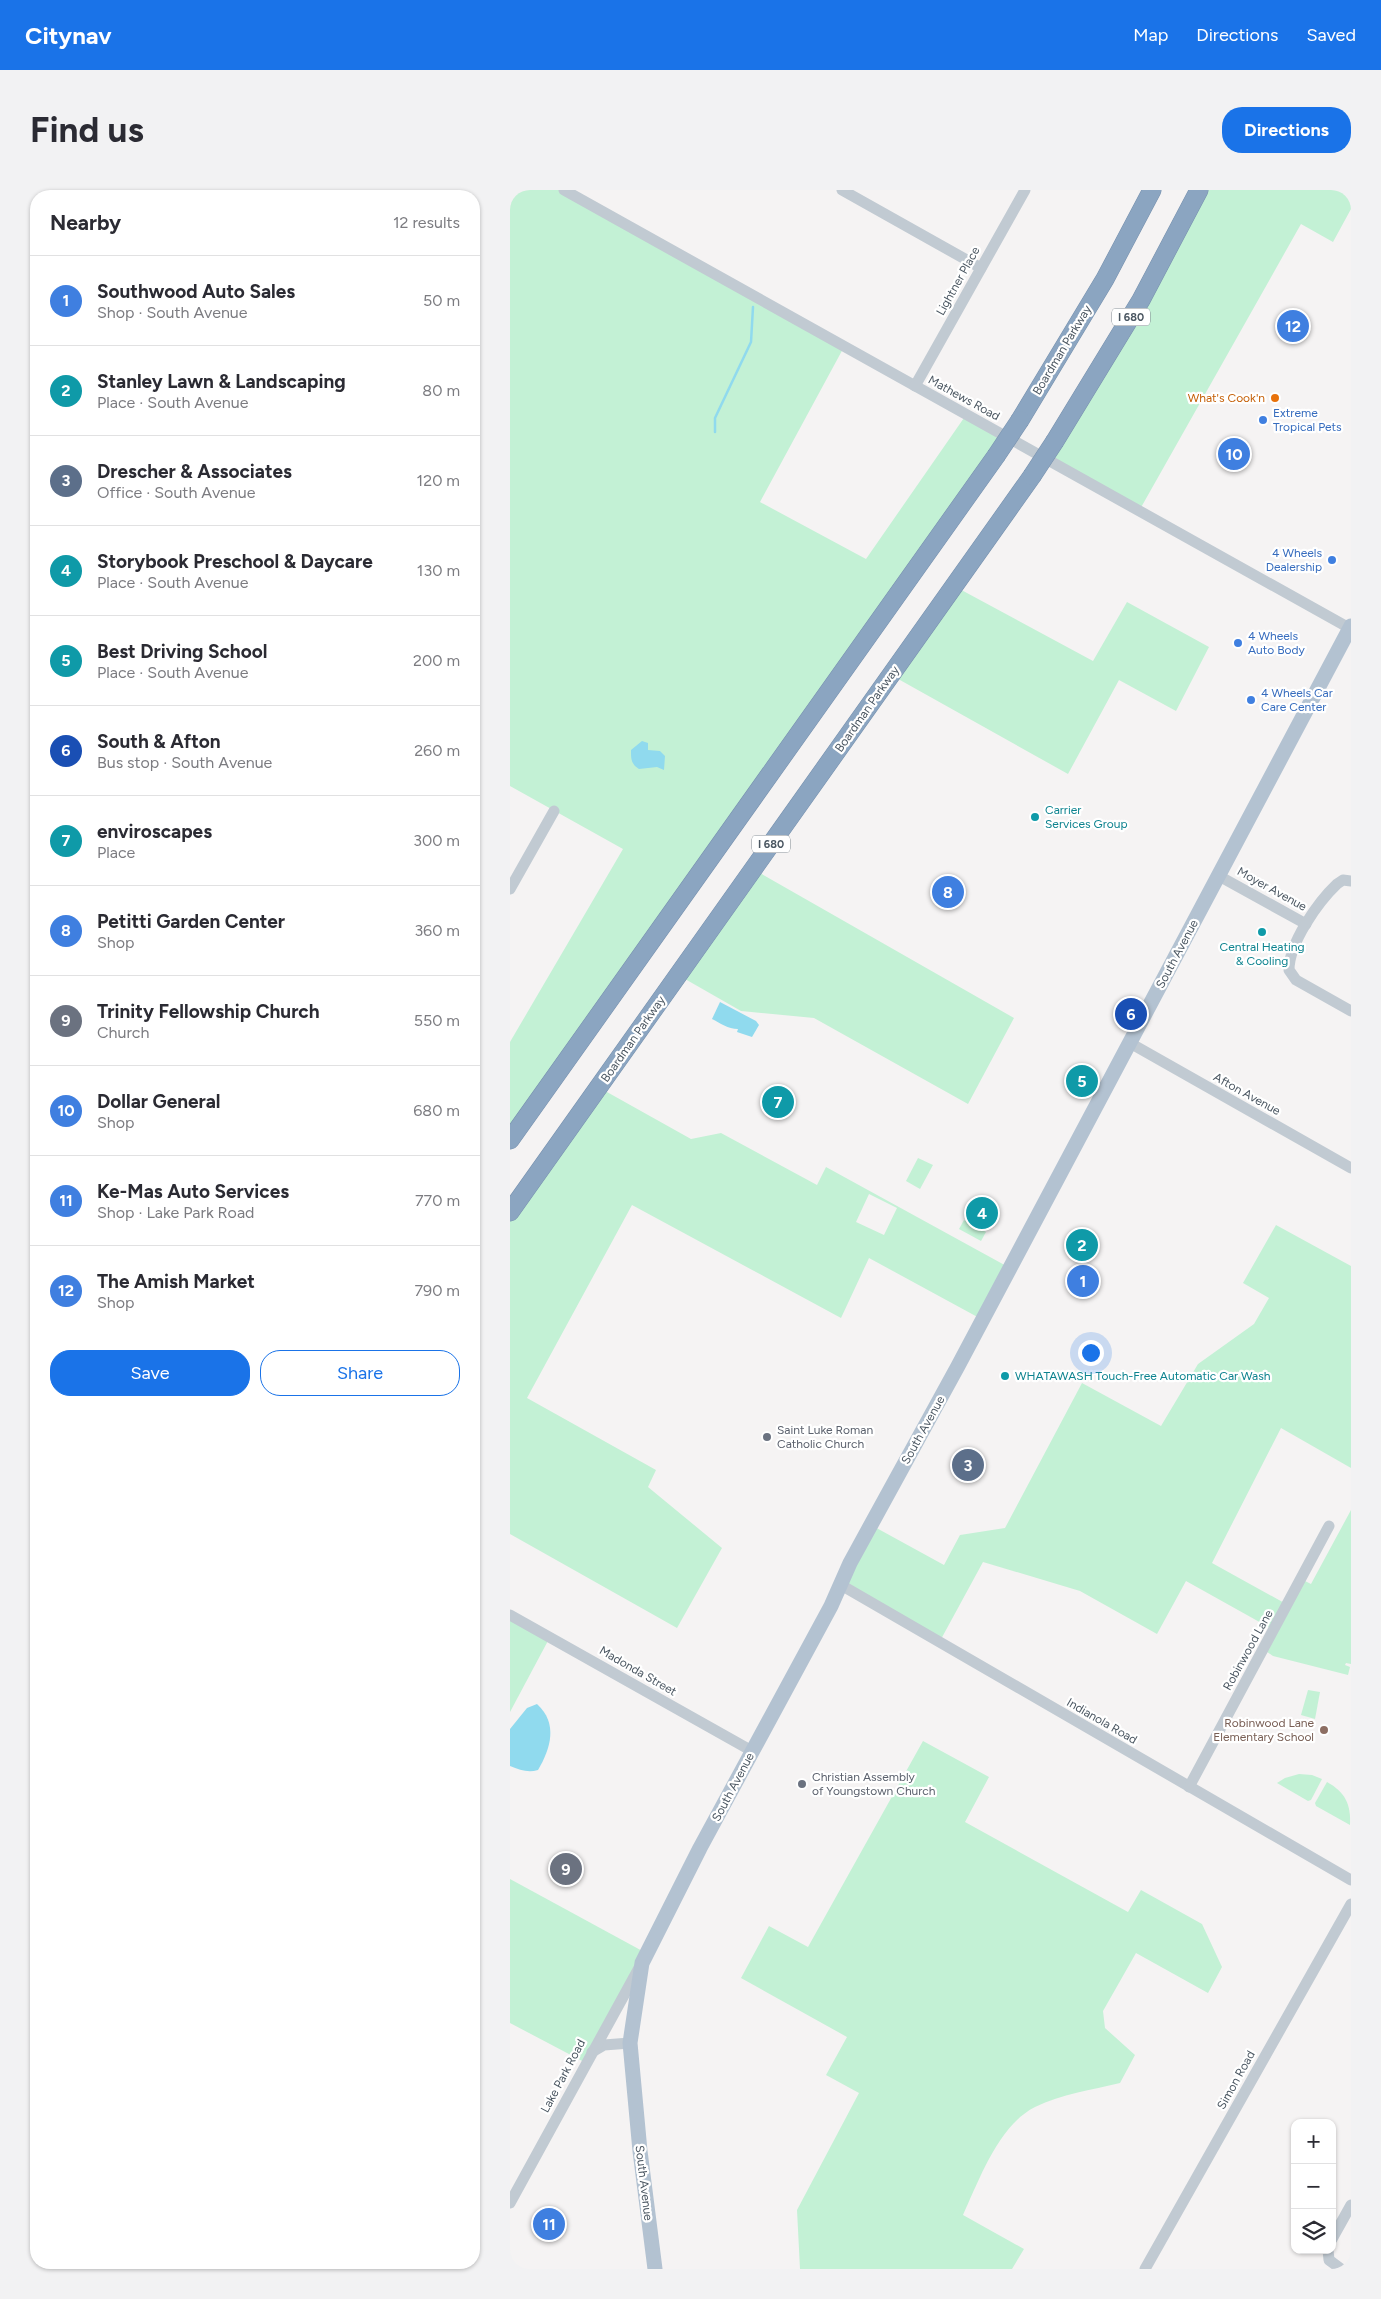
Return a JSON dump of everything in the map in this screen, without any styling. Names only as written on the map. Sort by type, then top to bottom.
[{"type":"highway","name":"Boardman Parkway","points":[[510,1140],[996,456],[1020,420],[1100,287],[1152,190]]},
{"type":"highway","name":"Boardman Parkway","points":[[510,1212],[1032,476],[1141,300],[1199,190]]},
{"type":"main road","name":"South Avenue","points":[[655,2269],[640,2151],[630,2043],[642,1963],[684,1878],[801,1663],[841,1585],[850,1563],[1351,628]]},
{"type":"street","name":"Mathews Road","points":[[564,190],[1351,628]]},
{"type":"street","points":[[842,190],[982,268]]},
{"type":"street","name":"Lightner Place","points":[[915,386],[1025,190]]},
{"type":"street","points":[[510,890],[514,874],[554,811]]},
{"type":"street","name":"Moyer Avenue","points":[[1219,876],[1306,924],[1330,890],[1344,880],[1351,881]]},
{"type":"street","points":[[1306,924],[1291,956],[1290,973],[1296,980],[1351,1011]]},
{"type":"street","name":"Afton Avenue","points":[[1130,1043],[1351,1168]]},
{"type":"street","name":"Robinwood Lane","points":[[1188,1787],[1329,1526]]},
{"type":"street","name":"Indianola Road","points":[[841,1585],[1351,1880]]},
{"type":"street","name":"Madonda Street","points":[[510,1615],[752,1751]]},
{"type":"street","name":"Simon Road","points":[[1145,2269],[1351,1904]]},
{"type":"street","name":"Lake Park Road","points":[[510,2203],[514,2188],[642,1963]]},
{"type":"street","points":[[592,2052],[604,2045],[630,2043]]},
{"type":"street","points":[[1336,2232],[1351,2205]]},
{"type":"street","points":[[1328,2254],[1329,2260],[1341,2269]]},
{"type":"green space","points":[[510,190],[564,190],[844,347],[760,502],[866,559],[966,415],[1007,439],[510,1140],[510,1042],[623,849],[510,786]]},
{"type":"green space","points":[[1199,190],[1351,190],[1351,209],[1333,242],[1301,224],[1139,511],[1044,458]]},
{"type":"green space","points":[[954,586],[1093,661],[1127,602],[1209,647],[1176,711],[1119,680],[1068,774],[891,675]]},
{"type":"green space","points":[[753,869],[1014,1018],[968,1104],[814,1018],[741,1011],[678,975]]},
{"type":"green space","points":[[598,1087],[691,1139],[721,1133],[817,1185],[826,1167],[1010,1268],[983,1320],[869,1258],[841,1318],[632,1205],[527,1398],[656,1470],[648,1487],[722,1548],[677,1628],[510,1534],[510,1212]],"holes":[[[869,1194],[897,1208],[884,1235],[856,1222]]]},
{"type":"green space","points":[[918,1158],[933,1165],[920,1189],[906,1181]]},
{"type":"green space","points":[[964,1220],[986,1232],[981,1241],[959,1229]]},
{"type":"green space","points":[[1276,1225],[1351,1266],[1351,1468],[1281,1428],[1212,1563],[1288,1605],[1301,1579],[1311,1584],[1351,1510],[1351,1664],[1346,1663],[1345,1665],[1350,1667],[1348,1675],[1273,1656],[1264,1650],[1274,1630],[1186,1581],[1157,1634],[1080,1591],[983,1562],[940,1641],[841,1585],[871,1525],[944,1565],[960,1535],[1005,1528],[1082,1383],[1161,1426],[1198,1364],[1254,1324],[1269,1298],[1243,1283]]},
{"type":"green space","points":[[510,1615],[550,1637],[510,1712]]},
{"type":"green space","points":[[1308,1690],[1320,1692],[1315,1719],[1301,1715]]},
{"type":"green space","points":[[923,1741],[989,1777],[965,1822],[1128,1912],[1141,1890],[1202,1924],[1222,1967],[1208,1993],[1136,1953],[1103,2011],[1105,2028],[1135,2055],[1120,2083],[1066,2096],[1035,2107],[1022,2115],[1001,2140],[983,2170],[963,2215],[1024,2249],[1012,2269],[800,2269],[797,2210],[859,2093],[826,2075],[847,2037],[741,1978],[769,1926],[808,1947]]},
{"type":"green space","points":[[1299,1774],[1312,1775],[1322,1779],[1311,1800],[1308,1801],[1277,1783],[1285,1778]]},
{"type":"green space","points":[[1327,1782],[1346,1799],[1350,1825],[1316,1806],[1315,1803]]},
{"type":"green space","points":[[510,1879],[646,1953],[586,2063],[510,2023]]},
{"type":"water","points":[[642,741],[648,743],[648,750],[660,751],[665,756],[664,770],[657,767],[639,769],[634,765],[631,759],[631,750]]},
{"type":"water","points":[[720,1002],[756,1021],[759,1025],[752,1037],[737,1032],[738,1029],[727,1027],[712,1019]]},
{"type":"water","points":[[537,1704],[544,1711],[548,1719],[550,1727],[549,1744],[538,1770],[524,1771],[510,1766],[510,1729],[527,1708]]},
{"type":"waterway","points":[[715,432],[715,418],[751,342],[753,307]]},
{"type":"place","name":"The Amish Market","points":[[1293,326]]},
{"type":"place","name":"What's Cook'n","points":[[1275,398]]},
{"type":"place","name":"Extreme Tropical Pets","points":[[1263,420]]},
{"type":"place","name":"Dollar General","points":[[1234,454]]},
{"type":"place","name":"4 Wheels Dealership","points":[[1332,560]]},
{"type":"place","name":"4 Wheels Auto Body","points":[[1238,643]]},
{"type":"place","name":"4 Wheels Car Care Center","points":[[1251,700]]},
{"type":"place","name":"Carrier Services Group","points":[[1035,817]]},
{"type":"place","name":"Petitti Garden Center","points":[[948,892]]},
{"type":"place","name":"Central Heating & Cooling","points":[[1262,932]]},
{"type":"place","name":"South & Afton","points":[[1131,1014]]},
{"type":"place","name":"Best Driving School","points":[[1082,1081]]},
{"type":"place","name":"enviroscapes","points":[[778,1102]]},
{"type":"place","name":"Storybook Preschool & Daycare","points":[[982,1213]]},
{"type":"place","name":"Stanley Lawn & Landscaping","points":[[1082,1245]]},
{"type":"place","name":"Southwood Auto Sales","points":[[1083,1281]]},
{"type":"place","name":"WHATAWASH Touch-Free Automatic Car Wash","points":[[1005,1376]]},
{"type":"place","name":"Saint Luke Roman Catholic Church","points":[[767,1437]]},
{"type":"place","name":"Drescher & Associates","points":[[968,1465]]},
{"type":"place","name":"Robinwood Lane Elementary School","points":[[1324,1730]]},
{"type":"place","name":"Christian Assembly of Youngstown Church","points":[[802,1784]]},
{"type":"place","name":"Trinity Fellowship Church","points":[[566,1869]]},
{"type":"place","name":"Ke-Mas Auto Services","points":[[549,2224]]}]
